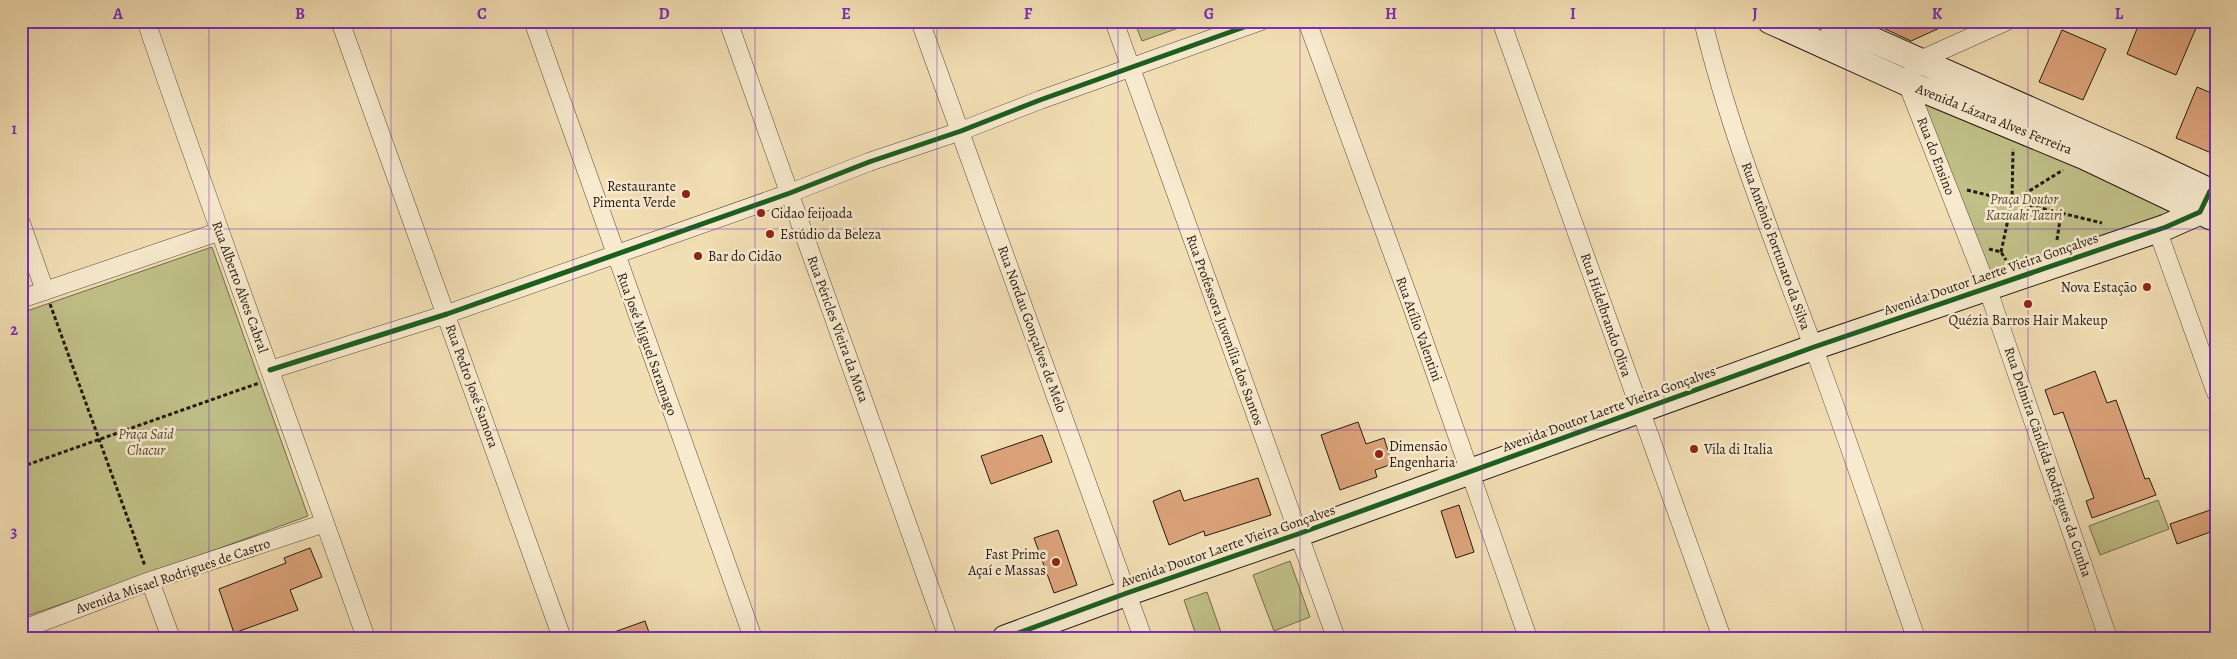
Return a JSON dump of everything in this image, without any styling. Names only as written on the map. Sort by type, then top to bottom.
[{"type":"street","name":"Rua Alberto Alves Cabral","points":[[146,21],[218,232],[272,374],[366,638]]},
{"type":"street","name":"Rua Pedro José Samora","points":[[340,21],[562,638]]},
{"type":"street","name":"Rua José Miguel Saramago","points":[[532,21],[753,638]]},
{"type":"street","name":"Rua Péricles Vieira da Mota","points":[[728,21],[948,638]]},
{"type":"street","name":"Rua Nordau Gonçalves de Melo","points":[[920,21],[1142,638]]},
{"type":"street","name":"Rua Professora Juvenília dos Santos","points":[[1114,21],[1336,638]]},
{"type":"street","points":[[272,374],[790,193],[869,162],[961,131],[1130,67],[1261,21]]},
{"type":"street","name":"Rua Atílio Valentini","points":[[1307,21],[1416,319],[1528,638]]},
{"type":"street","name":"Rua Hidelbrando Oliva","points":[[1501,21],[1722,638]]},
{"type":"street","name":"Rua Antônio Fortunato da Silva","points":[[1702,21],[1714,67],[1759,203],[1814,347],[1916,638]]},
{"type":"street","name":"Avenida Lázara Alves Ferreira","points":[[1770,21],[1907,83],[2085,156],[2210,204]]},
{"type":"street","name":"Avenida Lázara Alves Ferreira","points":[[1830,21],[1868,29],[1918,61],[2144,160],[2210,204]]},
{"type":"street","points":[[1907,83],[1918,61],[2008,21]]},
{"type":"street","name":"Rua do Ensino","points":[[1907,83],[1987,287]]},
{"type":"street","name":"Avenida Doutor Laerte Vieira Gonçalves","points":[[1005,638],[1814,347],[2156,229],[2210,204]]},
{"type":"street","points":[[21,223],[45,291]]},
{"type":"street","points":[[2156,229],[2216,393]]},
{"type":"street","points":[[21,299],[218,232]]},
{"type":"street","name":"Rua Delmira Cândida Rodrigues da Cunha","points":[[1987,287],[2108,638]]},
{"type":"street","name":"Avenida Misael Rodrigues de Castro","points":[[21,630],[150,581],[325,523]]},
{"type":"street","points":[[150,581],[171,638]]},
{"type":"path","points":[[2001,252],[2012,201],[2015,126]]},
{"type":"path","points":[[2012,201],[2085,156]]},
{"type":"path","points":[[1947,185],[2102,223]]},
{"type":"path","points":[[2057,240],[2061,213]]},
{"type":"path","points":[[1986,248],[2001,252],[2006,260]]},
{"type":"path","points":[[45,291],[150,581]]},
{"type":"path","points":[[21,467],[272,374]]},
{"type":"green space","points":[[1134,21],[1198,21],[1142,41]]},
{"type":"green space","name":"Praça Doutor Kazuaki Taziri","points":[[1907,86],[2200,215],[1987,287]]},
{"type":"green space","name":"Praça Said Chacur","points":[[212,247],[308,516],[21,618],[21,313]]},
{"type":"green space","points":[[2158,500],[2169,529],[2100,555],[2089,526]]},
{"type":"green space","points":[[1290,561],[1310,617],[1274,631],[1253,575]]},
{"type":"green space","points":[[1207,592],[1223,638],[1197,638],[1184,600]]},
{"type":"building","points":[[1868,21],[1955,21],[1911,41]]},
{"type":"building","points":[[2140,21],[2199,21],[2176,75],[2127,54]]},
{"type":"building","points":[[2062,30],[2106,49],[2083,100],[2039,82]]},
{"type":"building","points":[[2197,87],[2216,95],[2216,155],[2176,138]]},
{"type":"building","points":[[2095,371],[2107,403],[2116,400],[2145,479],[2149,478],[2156,495],[2092,518],[2086,501],[2094,498],[2063,412],[2054,415],[2045,390]]},
{"type":"building","points":[[1358,422],[1366,444],[1384,438],[1392,464],[1375,470],[1377,477],[1340,490],[1321,435]]},
{"type":"building","points":[[1042,435],[1052,462],[991,484],[981,456]]},
{"type":"building","points":[[1258,478],[1271,515],[1205,536],[1204,531],[1169,545],[1153,501],[1180,490],[1184,501]]},
{"type":"building","points":[[1459,505],[1474,552],[1456,558],[1441,511]]},
{"type":"building","points":[[2216,508],[2216,530],[2177,544],[2170,524]]},
{"type":"building","name":"Fast Prime Açaí e Massas","points":[[1058,530],[1077,585],[1054,593],[1034,538]]},
{"type":"building","points":[[310,548],[322,577],[290,590],[298,610],[234,633],[219,589],[286,563],[284,558]]},
{"type":"building","points":[[645,621],[651,638],[603,638],[603,636]]},
{"type":"cycle path","points":[[270,370],[447,314],[790,193],[869,162],[961,131],[1040,100],[1261,21]]},
{"type":"cycle path","points":[[1005,638],[1814,347],[2166,227],[2200,212],[2210,191]]},
{"type":"place","name":"Restaurante Pimenta Verde","points":[[686,194]]},
{"type":"place","name":"Cidao feijoada","points":[[761,213]]},
{"type":"place","name":"Estúdio da Beleza","points":[[770,234]]},
{"type":"place","name":"Bar do Cidão","points":[[698,256]]},
{"type":"place","name":"Nova Estação","points":[[2147,287]]},
{"type":"place","name":"Quézia Barros Hair Makeup","points":[[2028,304]]},
{"type":"place","name":"Vila di Italia","points":[[1694,449]]},
{"type":"place","name":"Dimensão Engenharia","points":[[1379,454]]},
{"type":"place","name":"Fast Prime Açaí e Massas","points":[[1056,562]]}]
